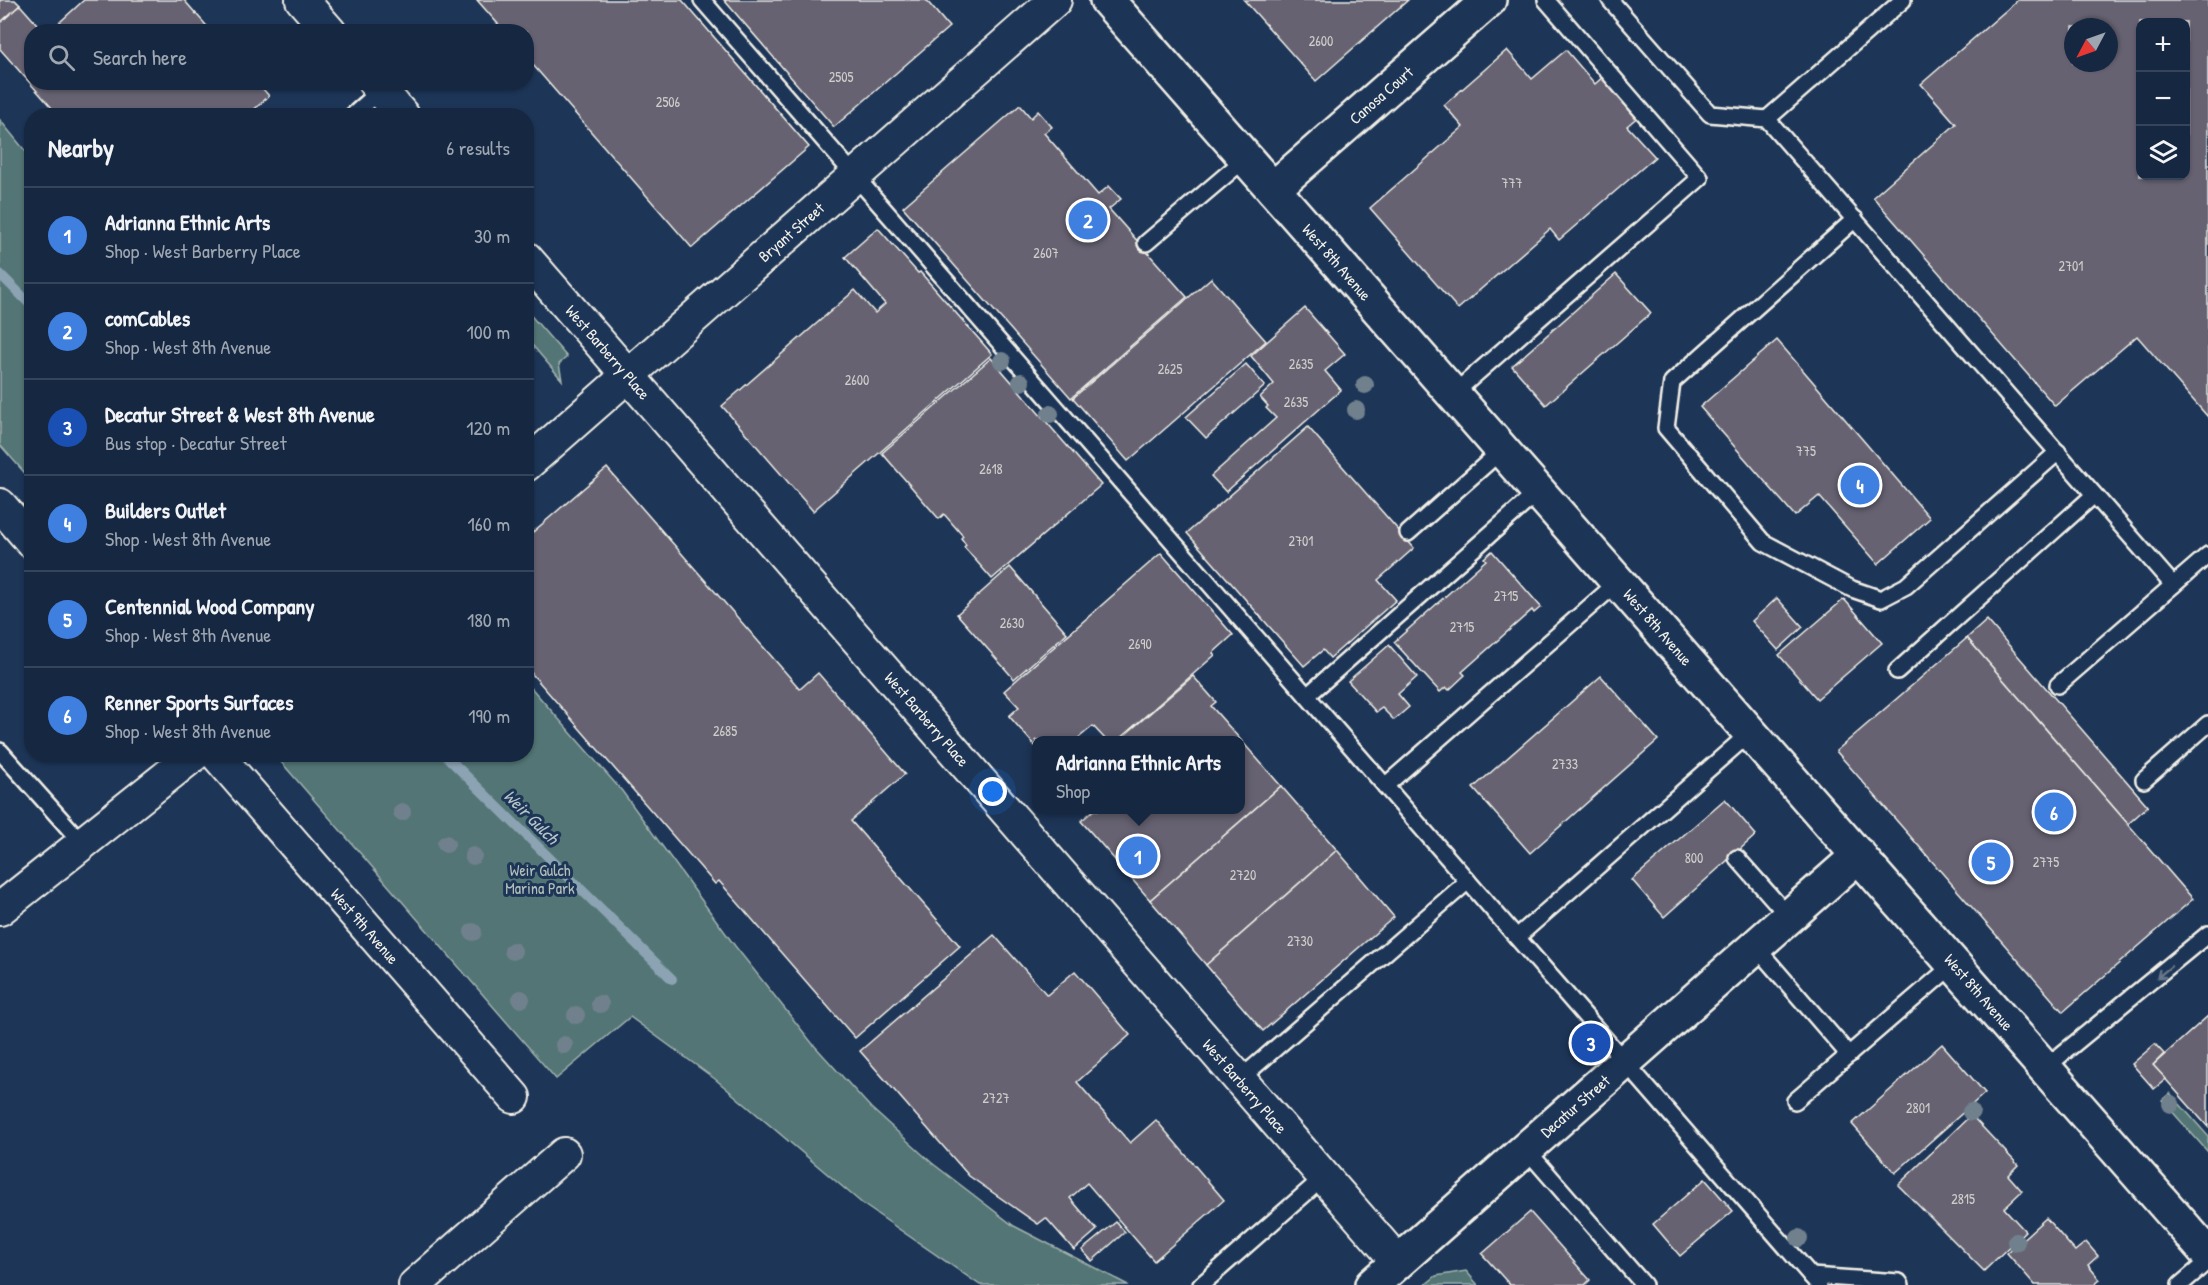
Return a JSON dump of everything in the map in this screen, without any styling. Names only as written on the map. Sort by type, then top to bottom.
[{"type":"main road","name":"West 8th Avenue","points":[[1108,0],[2208,1254]]},
{"type":"main road","name":"Canosa Court","points":[[1273,189],[1489,0]]},
{"type":"main road","name":"Decatur Street","points":[[1372,1285],[1859,855]]},
{"type":"street","points":[[302,0],[323,24]]},
{"type":"street","name":"Bryant Street","points":[[534,458],[1055,0]]},
{"type":"street","points":[[380,90],[396,108]]},
{"type":"street","name":"West Barberry Place","points":[[534,267],[1398,1262]]},
{"type":"street","points":[[0,506],[24,533]]},
{"type":"street","points":[[0,909],[185,762]]},
{"type":"street","name":"West 9th Avenue","points":[[223,762],[514,1097]]},
{"type":"street","points":[[415,1285],[564,1154]]},
{"type":"lane","points":[[702,0],[1815,1280],[1899,1282],[1901,1285]]},
{"type":"lane","points":[[1453,394],[1700,178],[1546,0]]},
{"type":"lane","points":[[1610,0],[1710,114],[1767,119],[2173,585]]},
{"type":"lane","points":[[1767,119],[1903,0]]},
{"type":"lane","points":[[359,108],[374,90]]},
{"type":"lane","points":[[1146,243],[1246,158]]},
{"type":"lane","points":[[1855,219],[1672,382],[1666,428],[1763,542],[1852,589],[1881,599],[1906,586],[2058,452]]},
{"type":"lane","points":[[1408,533],[1502,450]]},
{"type":"lane","points":[[1307,696],[1539,491]]},
{"type":"lane","points":[[1897,671],[2094,495]]},
{"type":"lane","points":[[2058,685],[2208,555]]},
{"type":"lane","points":[[1385,786],[1618,582]]},
{"type":"lane","points":[[2144,780],[2208,724]]},
{"type":"lane","points":[[1516,937],[1751,732]]},
{"type":"lane","points":[[0,751],[82,844]]},
{"type":"lane","points":[[1737,858],[1789,917]]},
{"type":"lane","points":[[1240,1079],[1468,881]]},
{"type":"lane","points":[[2045,1068],[2208,934]]},
{"type":"lane","points":[[1755,946],[1849,1055]]},
{"type":"lane","points":[[1795,1101],[1954,964]]},
{"type":"lane","points":[[1526,1149],[1644,1285]]},
{"type":"lane","points":[[1201,1285],[1324,1177]]},
{"type":"lane","points":[[2180,1285],[2208,1261]]},
{"type":"green space","points":[[0,120],[24,149],[24,472],[0,445]]},
{"type":"green space","points":[[534,319],[567,357],[559,364],[562,380],[534,347]]},
{"type":"green space","name":"Weir Gulch Marina Park","points":[[534,691],[622,791],[735,946],[812,1043],[871,1108],[932,1163],[1014,1226],[1128,1285],[980,1285],[864,1205],[715,1079],[630,1017],[556,1079],[281,762],[534,762]]},
{"type":"green space","points":[[2170,1093],[2208,1136],[2208,1152],[2162,1100]]},
{"type":"green space","points":[[1466,1271],[1478,1285],[1425,1285],[1436,1276]]},
{"type":"building","points":[[0,0],[15,0],[20,5],[0,23]]},
{"type":"building","points":[[84,0],[184,0],[205,24],[58,24]]},
{"type":"building","points":[[477,0],[682,0],[809,147],[692,248],[534,66],[534,24],[498,24]]},
{"type":"building","points":[[724,0],[926,0],[949,27],[834,127]]},
{"type":"building","points":[[1244,0],[1408,0],[1316,81]]},
{"type":"building","points":[[2018,0],[2208,0],[2208,417],[2137,336],[2055,406],[1873,197],[1956,124],[1921,84]]},
{"type":"building","points":[[20,5],[37,24],[24,24],[24,76],[0,49],[0,23]]},
{"type":"building","points":[[1507,50],[1532,79],[1566,50],[1595,84],[1605,75],[1640,115],[1627,126],[1655,157],[1559,240],[1550,229],[1458,309],[1370,208],[1463,127],[1444,105]]},
{"type":"building","points":[[36,90],[264,90],[269,96],[256,108],[52,108]]},
{"type":"building","points":[[1020,105],[1031,118],[1038,111],[1052,127],[1044,133],[1098,195],[1109,186],[1121,199],[1109,209],[1187,297],[1071,398],[903,207]]},
{"type":"building","points":[[878,228],[992,354],[813,511],[722,406],[855,290],[875,313],[885,304],[845,257]]},
{"type":"building","points":[[1616,274],[1651,313],[1546,405],[1512,366]]},
{"type":"building","points":[[1211,278],[1266,341],[1128,461],[1073,398]]},
{"type":"building","points":[[1305,308],[1345,354],[1325,371],[1341,390],[1226,492],[1211,476],[1276,418],[1266,408],[1268,406],[1260,397],[1274,384],[1251,356]]},
{"type":"building","points":[[1777,340],[1930,518],[1878,564],[1819,496],[1795,516],[1700,407]]},
{"type":"building","points":[[991,358],[1101,485],[992,579],[964,547],[966,545],[961,538],[963,536],[944,514],[939,519],[882,453]]},
{"type":"building","points":[[1246,364],[1265,386],[1206,438],[1186,417]]},
{"type":"building","points":[[1308,427],[1414,548],[1378,580],[1396,600],[1330,658],[1323,650],[1304,666],[1187,533]]},
{"type":"building","points":[[607,468],[800,689],[818,673],[905,774],[851,821],[960,946],[855,1038],[719,881],[715,884],[534,676],[534,531]]},
{"type":"building","points":[[1492,551],[1541,607],[1534,613],[1532,610],[1462,672],[1465,675],[1449,690],[1446,687],[1440,692],[1394,642],[1486,560],[1484,558]]},
{"type":"building","points":[[1161,553],[1233,635],[1213,653],[1215,655],[1123,736],[1102,736],[1093,726],[1081,736],[1032,736],[1032,742],[1009,716],[1019,707],[1004,691]]},
{"type":"building","points":[[1010,567],[1067,633],[1014,679],[957,614]]},
{"type":"building","points":[[1777,598],[1803,627],[1778,650],[1752,621]]},
{"type":"building","points":[[1844,599],[1882,643],[1817,699],[1779,655]]},
{"type":"building","points":[[1987,620],[2148,806],[2128,824],[1967,638]]},
{"type":"building","points":[[1967,638],[2193,899],[2063,1012],[1836,751]]},
{"type":"building","points":[[1389,645],[1417,677],[1398,694],[1409,707],[1394,720],[1382,708],[1376,712],[1348,681]]},
{"type":"building","points":[[1193,676],[1216,702],[1211,706],[1237,736],[1124,736]]},
{"type":"building","points":[[1601,676],[1658,740],[1530,853],[1473,788]]},
{"type":"building","points":[[1245,745],[1281,786],[1150,900],[1081,821],[1089,814],[1245,814]]},
{"type":"building","points":[[1281,786],[1337,850],[1206,965],[1150,900]]},
{"type":"building","points":[[1725,799],[1756,835],[1664,917],[1632,880]]},
{"type":"building","points":[[1337,850],[1394,917],[1263,1031],[1206,965]]},
{"type":"building","points":[[994,935],[1047,995],[1075,971],[1130,1035],[1077,1082],[1130,1143],[1156,1120],[1224,1200],[1154,1261],[1087,1183],[1070,1198],[1097,1230],[1074,1250],[1046,1218],[1038,1224],[969,1176],[860,1051]]},
{"type":"building","points":[[2208,1016],[2208,1127],[2153,1065]]},
{"type":"building","points":[[1942,1044],[1985,1093],[1895,1173],[1852,1124]]},
{"type":"building","points":[[2155,1044],[2164,1054],[2153,1065],[2166,1079],[2154,1089],[2132,1064]]},
{"type":"building","points":[[1971,1115],[2018,1165],[2008,1175],[2022,1191],[2004,1208],[2025,1231],[1984,1271],[1898,1185]]},
{"type":"building","points":[[1705,1179],[1733,1211],[1680,1256],[1653,1224]]},
{"type":"building","points":[[1530,1212],[1590,1280],[1585,1285],[1510,1285],[1482,1254]]},
{"type":"building","points":[[2046,1218],[2075,1251],[2086,1242],[2098,1256],[2088,1265],[2100,1280],[2094,1285],[2035,1285],[2007,1253]]},
{"type":"building","points":[[1116,1222],[1125,1232],[1092,1261],[1082,1250]]},
{"type":"waterway","name":"Weir Gulch","points":[[0,274],[24,298]]},
{"type":"waterway","name":"Weir Gulch","points":[[452,762],[672,979]]},
{"type":"place","name":"comCables","points":[[1088,220]]},
{"type":"place","name":"Builders Outlet","points":[[1860,485]]},
{"type":"place","name":"Renner Sports Surfaces","points":[[2054,812]]},
{"type":"place","name":"Adrianna Ethnic Arts","points":[[1138,856]]},
{"type":"place","name":"Centennial Wood Company","points":[[1991,862]]},
{"type":"place","name":"Decatur Street & West 8th Avenue","points":[[1591,1043]]}]
